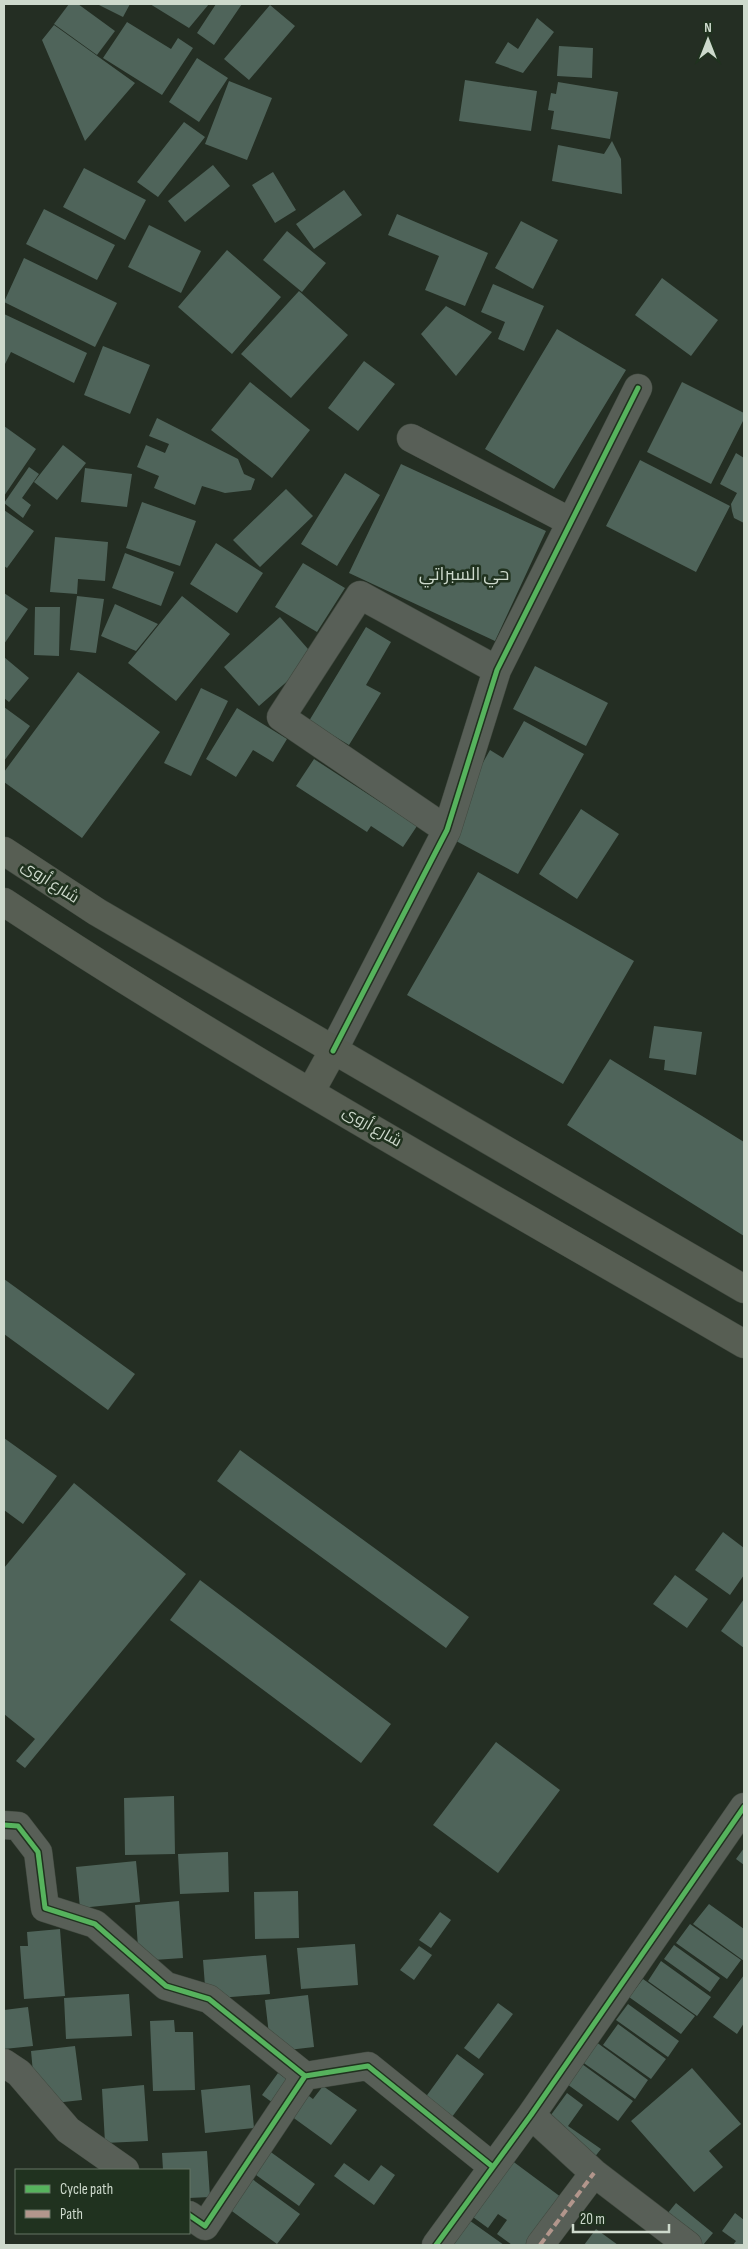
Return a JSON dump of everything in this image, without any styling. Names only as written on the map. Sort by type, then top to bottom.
[{"type":"main road","name":"شارع أروى","points":[[4,851],[97,912],[744,1289]]},
{"type":"main road","name":"شارع أروى","points":[[4,902],[74,948],[311,1091],[744,1344]]},
{"type":"main road","points":[[311,1091],[333,1050]]},
{"type":"street","points":[[333,1050],[447,830],[496,670],[638,388]]},
{"type":"street","points":[[411,438],[571,522]]},
{"type":"street","points":[[447,830],[281,717],[360,595],[496,670]]},
{"type":"street","points":[[436,2245],[531,2115],[744,1807]]},
{"type":"street","points":[[4,1825],[18,1826],[38,1852],[45,1908],[95,1924],[166,1986],[209,1999],[305,2076]]},
{"type":"street","points":[[4,2063],[19,2073],[68,2130],[124,2169]]},
{"type":"street","points":[[190,2216],[204,2226],[305,2076],[368,2066],[493,2167]]},
{"type":"street","points":[[531,2115],[594,2173],[688,2245]]},
{"type":"street","points":[[540,2245],[594,2173]]},
{"type":"building","points":[[69,4],[78,4],[115,31],[97,55],[54,24]]},
{"type":"building","points":[[97,4],[130,4],[123,17]]},
{"type":"building","points":[[150,4],[209,4],[189,28]]},
{"type":"building","points":[[216,4],[242,4],[214,45],[197,33]]},
{"type":"building","points":[[270,5],[295,26],[249,80],[224,59]]},
{"type":"building","points":[[537,18],[554,32],[523,73],[495,63],[508,42],[518,49]]},
{"type":"building","points":[[127,22],[171,49],[178,38],[193,48],[162,95],[103,58]]},
{"type":"building","points":[[54,25],[135,83],[85,141],[42,40]]},
{"type":"building","points":[[559,46],[593,48],[592,78],[557,76]]},
{"type":"building","points":[[197,58],[228,78],[199,122],[169,102]]},
{"type":"building","points":[[465,80],[537,91],[531,131],[459,121]]},
{"type":"building","points":[[229,81],[272,98],[247,160],[205,144]]},
{"type":"building","points":[[558,82],[618,92],[610,139],[551,129],[554,111],[548,110],[551,93],[556,94]]},
{"type":"building","points":[[184,122],[205,137],[158,197],[137,182]]},
{"type":"building","points":[[612,141],[621,159],[622,194],[552,181],[558,145],[604,154]]},
{"type":"building","points":[[213,165],[230,186],[185,222],[168,201]]},
{"type":"building","points":[[84,168],[146,200],[125,240],[63,207]]},
{"type":"building","points":[[273,172],[296,210],[275,223],[252,185]]},
{"type":"building","points":[[344,190],[362,215],[314,249],[296,224]]},
{"type":"building","points":[[44,209],[115,245],[97,280],[26,244]]},
{"type":"building","points":[[397,214],[488,253],[465,306],[425,290],[439,256],[388,235]]},
{"type":"building","points":[[521,221],[558,240],[533,289],[495,268]]},
{"type":"building","points":[[149,225],[201,251],[181,293],[128,267]]},
{"type":"building","points":[[287,231],[326,263],[302,292],[263,260]]},
{"type":"building","points":[[227,250],[281,297],[232,354],[178,307]]},
{"type":"building","points":[[24,258],[117,303],[95,347],[4,302]]},
{"type":"building","points":[[662,278],[718,320],[691,356],[635,315]]},
{"type":"building","points":[[493,284],[544,306],[524,351],[498,339],[505,322],[481,312]]},
{"type":"building","points":[[299,291],[348,335],[291,398],[241,354]]},
{"type":"building","points":[[446,306],[492,332],[456,376],[421,334]]},
{"type":"building","points":[[4,314],[87,353],[74,383],[11,352],[4,366]]},
{"type":"building","points":[[557,329],[626,370],[554,489],[485,449]]},
{"type":"building","points":[[103,346],[150,365],[130,414],[84,395]]},
{"type":"building","points":[[364,361],[395,384],[358,431],[328,408]]},
{"type":"building","points":[[250,382],[310,430],[272,478],[211,430]]},
{"type":"building","points":[[682,382],[744,413],[744,419],[711,484],[647,452]]},
{"type":"building","points":[[157,418],[238,459],[244,474],[255,479],[251,490],[225,493],[202,486],[195,505],[154,488],[159,476],[137,467],[146,445],[165,453],[169,444],[149,436]]},
{"type":"building","points":[[4,426],[36,449],[4,496]]},
{"type":"building","points":[[63,445],[86,463],[57,500],[34,482]]},
{"type":"building","points":[[736,453],[744,458],[744,523],[734,518],[732,511],[731,504],[737,493],[720,484]]},
{"type":"building","points":[[640,460],[730,506],[696,572],[606,526]]},
{"type":"building","points":[[401,464],[546,531],[495,641],[349,573]]},
{"type":"building","points":[[29,467],[39,474],[22,498],[31,505],[23,518],[4,503]]},
{"type":"building","points":[[85,468],[132,474],[127,507],[81,502]]},
{"type":"building","points":[[345,473],[380,495],[337,566],[301,544]]},
{"type":"building","points":[[286,489],[313,516],[260,567],[233,540]]},
{"type":"building","points":[[142,502],[196,521],[180,566],[126,548]]},
{"type":"building","points":[[4,510],[34,531],[7,568],[4,566]]},
{"type":"building","points":[[55,537],[108,542],[105,581],[78,579],[77,594],[50,592]]},
{"type":"building","points":[[216,543],[263,573],[237,613],[190,584]]},
{"type":"building","points":[[125,553],[174,572],[161,606],[112,588]]},
{"type":"building","points":[[303,563],[345,588],[317,632],[275,607]]},
{"type":"building","points":[[4,593],[28,609],[4,644]]},
{"type":"building","points":[[77,596],[104,599],[96,653],[70,650]]},
{"type":"building","points":[[182,596],[230,634],[176,701],[128,663]]},
{"type":"building","points":[[115,604],[158,624],[136,651],[101,636]]},
{"type":"building","points":[[35,607],[60,607],[59,656],[34,655]]},
{"type":"building","points":[[280,617],[315,657],[259,706],[224,667]]},
{"type":"building","points":[[366,627],[391,642],[366,685],[381,693],[349,745],[309,721]]},
{"type":"building","points":[[4,657],[29,678],[9,702],[4,698]]},
{"type":"building","points":[[535,666],[608,703],[586,746],[513,709]]},
{"type":"building","points":[[78,672],[160,732],[82,838],[4,782],[4,772]]},
{"type":"building","points":[[201,688],[228,701],[191,776],[164,763]]},
{"type":"building","points":[[4,707],[30,726],[4,761]]},
{"type":"building","points":[[237,708],[287,739],[273,762],[253,750],[236,777],[206,759]]},
{"type":"building","points":[[524,721],[584,754],[518,874],[443,834],[490,750],[503,758]]},
{"type":"building","points":[[314,759],[417,826],[403,847],[371,826],[367,832],[296,786]]},
{"type":"building","points":[[581,809],[619,834],[577,899],[539,874]]},
{"type":"building","points":[[478,872],[634,961],[563,1084],[407,995]]},
{"type":"building","points":[[654,1026],[702,1032],[696,1075],[664,1070],[665,1060],[649,1058]]},
{"type":"building","points":[[610,1059],[744,1142],[744,1236],[567,1125]]},
{"type":"building","points":[[4,1279],[135,1374],[108,1410],[4,1334]]},
{"type":"building","points":[[4,1438],[57,1476],[23,1524],[4,1510]]},
{"type":"building","points":[[240,1450],[469,1617],[446,1648],[217,1481]]},
{"type":"building","points":[[74,1483],[186,1574],[25,1768],[16,1761],[35,1739],[4,1714],[4,1568]]},
{"type":"building","points":[[723,1532],[744,1548],[744,1575],[730,1595],[695,1570]]},
{"type":"building","points":[[675,1575],[708,1599],[687,1628],[653,1604]]},
{"type":"building","points":[[200,1580],[391,1724],[361,1763],[170,1620]]},
{"type":"building","points":[[744,1599],[744,1648],[721,1631]]},
{"type":"building","points":[[496,1742],[560,1790],[498,1873],[433,1825]]},
{"type":"building","points":[[174,1796],[175,1854],[125,1855],[124,1798]]},
{"type":"building","points":[[744,1848],[744,1865],[736,1859]]},
{"type":"building","points":[[228,1852],[229,1892],[180,1894],[178,1854]]},
{"type":"building","points":[[136,1861],[140,1902],[80,1908],[76,1867]]},
{"type":"building","points":[[298,1891],[299,1938],[255,1939],[254,1892]]},
{"type":"building","points":[[179,1901],[183,1958],[139,1961],[135,1905]]},
{"type":"building","points":[[709,1904],[744,1929],[744,1961],[693,1924]]},
{"type":"building","points":[[440,1912],[451,1920],[431,1948],[419,1940]]},
{"type":"building","points":[[690,1924],[741,1960],[727,1979],[676,1943]]},
{"type":"building","points":[[60,1929],[65,1996],[24,1999],[20,1946],[28,1946],[27,1932]]},
{"type":"building","points":[[355,1944],[358,1985],[301,1989],[297,1948]]},
{"type":"building","points":[[674,1945],[720,1978],[710,1992],[664,1959]]},
{"type":"building","points":[[419,1946],[432,1955],[414,1980],[400,1970]]},
{"type":"building","points":[[266,1955],[270,1994],[206,1999],[203,1960]]},
{"type":"building","points":[[661,1961],[711,1997],[697,2016],[648,1981]]},
{"type":"building","points":[[744,1975],[744,2023],[737,2034],[713,2017]]},
{"type":"building","points":[[643,1979],[695,2016],[681,2034],[629,1997]]},
{"type":"building","points":[[129,1994],[132,2036],[66,2039],[64,1998]]},
{"type":"building","points":[[308,1995],[314,2047],[271,2052],[265,2000]]},
{"type":"building","points":[[498,2003],[513,2014],[479,2059],[464,2048]]},
{"type":"building","points":[[628,2004],[679,2041],[668,2057],[616,2020]]},
{"type":"building","points":[[28,2007],[33,2046],[4,2049],[4,2010]]},
{"type":"building","points":[[174,2020],[175,2032],[193,2032],[195,2090],[153,2091],[150,2021]]},
{"type":"building","points":[[618,2024],[666,2059],[651,2079],[603,2045]]},
{"type":"building","points":[[592,2039],[648,2080],[635,2099],[578,2059]]},
{"type":"building","points":[[75,2046],[82,2100],[36,2105],[31,2051]]},
{"type":"building","points":[[457,2054],[484,2074],[449,2121],[422,2102]]},
{"type":"building","points":[[582,2064],[633,2101],[618,2121],[567,2084]]},
{"type":"building","points":[[692,2068],[741,2124],[709,2151],[723,2167],[694,2192],[631,2121]]},
{"type":"building","points":[[278,2073],[313,2099],[323,2086],[357,2110],[331,2145],[262,2095]]},
{"type":"building","points":[[144,2085],[148,2141],[105,2143],[102,2089]]},
{"type":"building","points":[[250,2085],[254,2128],[205,2133],[201,2090]]},
{"type":"building","points":[[567,2093],[583,2105],[568,2126],[601,2149],[586,2168],[537,2134]]},
{"type":"building","points":[[261,2145],[315,2184],[299,2206],[245,2167]]},
{"type":"building","points":[[207,2151],[210,2197],[190,2198],[190,2169],[163,2169],[162,2153]]},
{"type":"building","points":[[503,2154],[573,2206],[544,2245],[512,2245],[497,2234],[507,2220],[498,2214],[488,2228],[462,2209]]},
{"type":"building","points":[[344,2163],[369,2181],[381,2165],[395,2175],[374,2205],[334,2176]]},
{"type":"building","points":[[248,2176],[300,2214],[277,2244],[225,2206]]},
{"type":"building","points":[[676,2203],[713,2233],[703,2245],[686,2245],[659,2224]]},
{"type":"building","points":[[735,2213],[744,2220],[744,2245],[733,2245],[736,2241],[722,2231]]},
{"type":"building","points":[[466,2218],[504,2245],[452,2245]]},
{"type":"building","points":[[596,2229],[618,2245],[584,2245]]},
{"type":"marked path","points":[[540,2245],[594,2173]]},
{"type":"cycle path","points":[[333,1051],[447,830],[497,670],[638,388]]},
{"type":"cycle path","points":[[436,2245],[531,2115],[744,1807]]},
{"type":"cycle path","points":[[4,1825],[18,1826],[38,1852],[45,1908],[95,1924],[166,1986],[209,1999],[305,2076]]},
{"type":"cycle path","points":[[190,2216],[205,2226],[305,2076],[368,2066],[493,2167]]},
{"type":"district","name":"حي السبراتي","points":[[464,574]]}]
